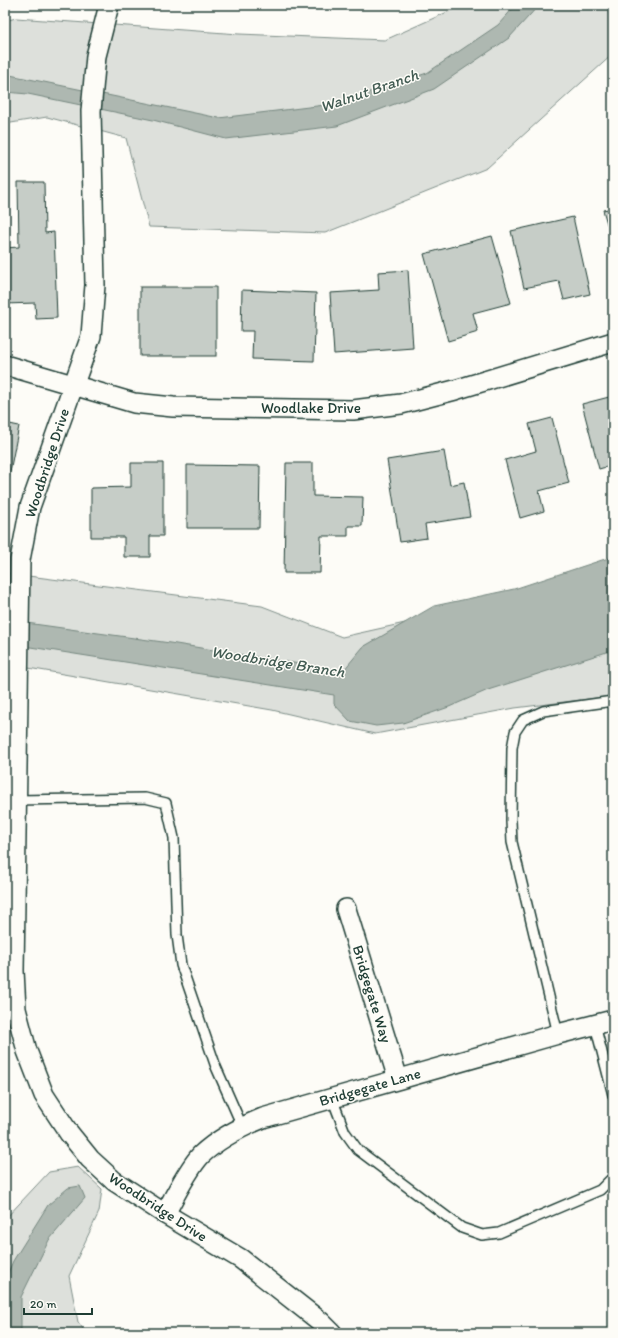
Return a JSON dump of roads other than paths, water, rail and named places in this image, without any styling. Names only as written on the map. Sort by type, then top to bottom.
[{"type":"street","name":"Woodbridge Drive","points":[[109,5],[96,56],[91,111],[96,285],[91,336],[30,507],[20,560],[16,800],[10,856],[16,1009],[27,1051],[44,1095],[69,1132],[90,1159],[114,1181],[165,1214],[241,1259],[321,1322],[332,1333]]},
{"type":"street","name":"Woodlake Drive","points":[[5,366],[134,403],[174,407],[353,410],[401,404],[455,390],[613,342]]},
{"type":"street","name":"Bridgegate Way","points":[[346,909],[398,1079]]},
{"type":"street","name":"Bridgegate Lane","points":[[165,1214],[185,1178],[201,1156],[242,1126],[263,1118],[398,1079],[613,1020]]},
{"type":"lane","points":[[558,1034],[512,842],[512,748],[515,732],[523,720],[543,711],[613,701]]},
{"type":"lane","points":[[16,800],[145,798],[166,803],[174,838],[177,935],[182,966],[216,1067],[242,1126]]},
{"type":"lane","points":[[595,1025],[613,1094]]},
{"type":"lane","points":[[332,1098],[345,1132],[358,1150],[462,1228],[482,1235],[499,1232],[600,1190],[613,1177]]},
{"type":"water","points":[[516,5],[539,5],[509,38],[434,89],[337,126],[226,139],[153,120],[28,94],[5,92],[5,74],[219,118],[333,104],[427,73],[498,25]]},
{"type":"water","name":"Woodbridge Branch","points":[[613,557],[613,650],[488,690],[449,707],[403,723],[376,726],[350,721],[334,704],[334,695],[5,643],[5,620],[170,643],[343,671],[363,647],[434,606],[514,589]]},
{"type":"water","points":[[80,1186],[85,1198],[49,1240],[21,1297],[21,1333],[5,1333],[5,1280],[13,1261],[48,1205],[68,1188]]},
{"type":"water label","name":"Walnut Branch","points":[[369,90]]}]
